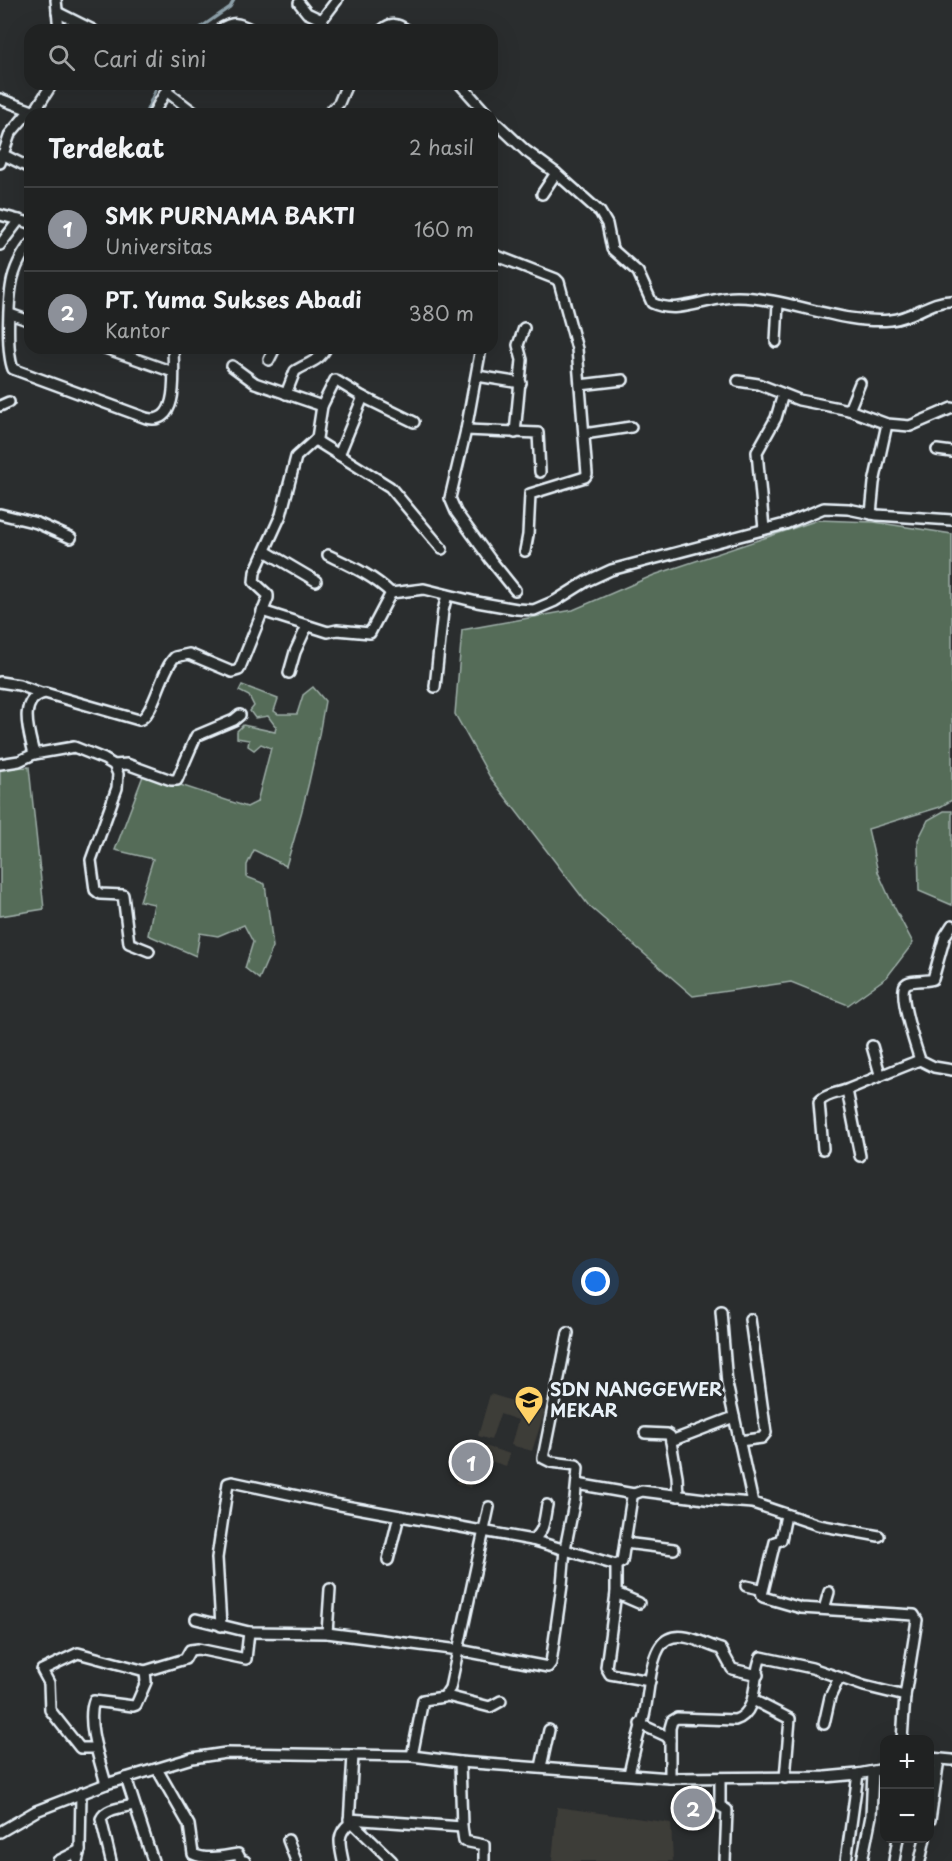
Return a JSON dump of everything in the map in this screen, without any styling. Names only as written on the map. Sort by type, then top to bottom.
[{"type":"street","points":[[56,0],[58,24]]},
{"type":"street","points":[[319,24],[337,0]]},
{"type":"street","points":[[299,3],[307,13],[322,21]]},
{"type":"street","points":[[57,12],[81,24]]},
{"type":"street","points":[[40,108],[49,90]]},
{"type":"street","points":[[156,108],[166,90]]},
{"type":"street","points":[[171,90],[190,108]]},
{"type":"street","points":[[334,108],[339,103],[344,90]]},
{"type":"street","points":[[465,90],[482,108]]},
{"type":"street","points":[[0,99],[24,108]]},
{"type":"street","points":[[24,118],[16,125],[1,159],[24,166]]},
{"type":"street","points":[[498,124],[600,212],[607,224],[612,249],[638,272],[652,303],[678,307],[738,297],[871,320],[892,320],[952,301]]},
{"type":"street","points":[[542,194],[556,173]]},
{"type":"street","points":[[0,214],[24,221]]},
{"type":"street","points":[[0,245],[19,220]]},
{"type":"street","points":[[498,260],[559,282],[577,349],[586,476],[541,489],[528,496],[528,535],[525,551]]},
{"type":"street","points":[[24,263],[15,270],[12,281],[9,343],[13,369],[146,418],[160,418],[170,409],[173,354]]},
{"type":"street","points":[[776,342],[778,303]]},
{"type":"street","points":[[9,314],[24,319]]},
{"type":"street","points":[[515,433],[522,360],[518,345],[524,328]]},
{"type":"street","points":[[122,354],[173,372]]},
{"type":"street","points":[[269,360],[272,354]]},
{"type":"street","points":[[286,394],[296,371],[312,363],[321,354]]},
{"type":"street","points":[[480,354],[466,430],[451,487],[451,503],[515,590]]},
{"type":"street","points":[[232,366],[255,383],[322,406]]},
{"type":"street","points":[[477,376],[520,383]]},
{"type":"street","points":[[4,682],[142,720],[147,715],[166,668],[175,657],[189,654],[232,672],[239,670],[268,597],[257,587],[253,579],[281,515],[296,458],[315,440],[322,406],[335,380],[363,397],[414,422]]},
{"type":"street","points":[[580,385],[623,380]]},
{"type":"street","points":[[738,381],[758,384],[799,400],[849,410],[887,424],[910,426],[952,408]]},
{"type":"street","points":[[849,410],[860,383]]},
{"type":"street","points":[[764,529],[757,452],[776,418],[783,394]]},
{"type":"street","points":[[339,455],[363,397]]},
{"type":"street","points":[[871,514],[874,483],[887,424]]},
{"type":"street","points":[[584,434],[631,427]]},
{"type":"street","points":[[466,430],[538,433],[540,472]]},
{"type":"street","points":[[315,440],[381,480],[442,549]]},
{"type":"street","points":[[937,450],[952,452]]},
{"type":"street","points":[[391,593],[424,589],[518,609],[534,610],[611,570],[785,524],[824,508],[952,520]]},
{"type":"street","points":[[0,514],[37,523],[71,538]]},
{"type":"street","points":[[265,551],[316,581]]},
{"type":"street","points":[[328,555],[379,581],[391,593]]},
{"type":"street","points":[[262,611],[328,632],[337,630],[370,633],[391,593]]},
{"type":"street","points":[[435,687],[443,611],[447,595]]},
{"type":"street","points":[[289,674],[295,652],[307,626]]},
{"type":"street","points":[[32,755],[27,711],[31,702],[40,693]]},
{"type":"street","points":[[114,765],[127,764],[171,780],[177,780],[196,736],[234,720],[240,715]]},
{"type":"street","points":[[0,764],[74,747],[114,765],[118,774],[117,788],[92,856],[95,890],[100,894],[123,895],[129,943],[149,951]]},
{"type":"street","points":[[920,1060],[906,1013],[904,986],[908,982],[933,979],[936,975],[945,936],[952,925]]},
{"type":"street","points":[[872,1046],[880,1074]]},
{"type":"street","points":[[823,1149],[820,1100],[880,1074],[920,1060],[934,1067],[952,1070]]},
{"type":"street","points":[[847,1090],[860,1156]]},
{"type":"street","points":[[721,1311],[728,1384],[753,1503]]},
{"type":"street","points":[[739,1441],[762,1438],[766,1433],[750,1319]]},
{"type":"street","points":[[196,1619],[249,1632],[327,1633],[459,1650],[550,1666],[562,1585],[564,1549],[578,1468],[545,1461],[543,1458],[568,1333]]},
{"type":"street","points":[[671,1441],[734,1417]]},
{"type":"street","points":[[645,1433],[670,1436],[678,1496]]},
{"type":"street","points":[[221,1626],[217,1558],[228,1483],[238,1482],[340,1505],[532,1540],[616,1565],[622,1563],[634,1494]]},
{"type":"street","points":[[576,1484],[634,1494],[642,1491],[753,1503],[818,1526],[879,1536]]},
{"type":"street","points":[[532,1540],[540,1534],[543,1528],[546,1505]]},
{"type":"street","points":[[447,1696],[489,1507]]},
{"type":"street","points":[[762,1596],[775,1542],[781,1540],[786,1515]]},
{"type":"street","points":[[388,1560],[399,1516]]},
{"type":"street","points":[[625,1543],[674,1549]]},
{"type":"street","points":[[616,1565],[616,1593],[607,1671],[615,1675],[650,1681]]},
{"type":"street","points":[[746,1586],[760,1589],[762,1596]]},
{"type":"street","points":[[327,1633],[330,1589]]},
{"type":"street","points":[[825,1609],[829,1592]]},
{"type":"street","points":[[616,1593],[639,1603]]},
{"type":"street","points":[[762,1596],[801,1608],[916,1616],[917,1625],[905,1696],[902,1735]]},
{"type":"street","points":[[96,1748],[80,1748],[50,1710],[49,1683],[42,1670],[78,1653],[145,1671],[185,1659],[190,1650],[198,1649],[246,1659],[249,1632]]},
{"type":"street","points":[[629,1774],[650,1681],[659,1648],[665,1641],[676,1637],[721,1649],[732,1669],[758,1675]]},
{"type":"street","points":[[670,1778],[670,1728],[674,1719],[738,1719],[745,1714],[753,1700],[761,1657],[812,1668],[905,1696]]},
{"type":"street","points":[[106,1784],[96,1748],[92,1719],[94,1701],[133,1706],[146,1682],[145,1671]]},
{"type":"street","points":[[824,1725],[830,1697],[839,1678]]},
{"type":"street","points":[[412,1756],[423,1700],[447,1696],[490,1707],[501,1701]]},
{"type":"street","points":[[753,1700],[790,1719],[785,1778]]},
{"type":"street","points":[[640,1724],[670,1740]]},
{"type":"street","points":[[541,1767],[549,1731]]},
{"type":"street","points":[[0,1832],[36,1812],[106,1784],[192,1758],[226,1753],[412,1756],[460,1762],[670,1778],[785,1778],[858,1774],[880,1770]]},
{"type":"street","points":[[349,1822],[353,1755]]},
{"type":"street","points":[[934,1759],[952,1760]]},
{"type":"street","points":[[460,1762],[462,1827],[466,1842],[484,1845],[484,1860]]},
{"type":"street","points":[[157,1769],[189,1825],[193,1854],[200,1858],[238,1854],[241,1860],[245,1861]]},
{"type":"street","points":[[862,1861],[871,1816],[873,1772]]},
{"type":"street","points":[[846,1861],[858,1774]]},
{"type":"street","points":[[126,1778],[153,1861]]},
{"type":"street","points":[[720,1778],[720,1806],[727,1810],[725,1861]]},
{"type":"street","points":[[76,1861],[80,1850],[81,1793]]},
{"type":"street","points":[[111,1861],[101,1819],[109,1811],[134,1805]]},
{"type":"street","points":[[349,1822],[354,1824],[392,1861]]},
{"type":"street","points":[[343,1861],[340,1836],[342,1828],[349,1822],[462,1827]]},
{"type":"street","points":[[288,1840],[296,1861]]},
{"type":"street","points":[[894,1861],[897,1843]]},
{"type":"street","points":[[920,1861],[924,1843]]},
{"type":"street","points":[[58,1861],[80,1850]]},
{"type":"shaded area","name":"SDN NANGGEWER MEKAR","points":[[490,1394],[545,1411],[532,1451],[511,1445],[518,1420],[500,1414],[491,1440],[478,1436]]},
{"type":"shaded area","points":[[469,1441],[510,1454],[506,1466],[481,1458],[471,1488],[456,1483]]},
{"type":"shaded area","points":[[557,1807],[671,1823],[673,1861],[552,1861]]},
{"type":"green space","points":[[818,520],[874,522],[952,534],[952,800],[940,807],[868,829],[878,872],[913,943],[887,977],[848,1005],[791,982],[693,996],[589,906],[490,777],[455,714],[462,630],[573,610],[654,575]]},
{"type":"green space","points":[[242,685],[278,699],[274,711],[278,714],[297,714],[303,695],[313,687],[325,701],[318,743],[286,866],[254,850],[247,865],[247,877],[265,884],[273,947],[259,979],[245,968],[253,942],[244,925],[218,936],[200,933],[196,956],[148,935],[154,904],[140,901],[153,859],[115,850],[143,776],[150,775],[247,807],[257,802],[271,748],[261,744],[254,750],[248,746],[249,740],[237,738],[237,731],[243,725],[275,732],[276,727],[268,716],[255,718],[250,711],[254,706],[249,696],[239,691]]},
{"type":"green space","points":[[29,767],[44,909],[0,916],[0,768]]},
{"type":"green space","points":[[944,811],[952,811],[952,905],[919,891],[918,840],[928,820]]},
{"type":"waterway","points":[[206,24],[230,7],[234,0]]},
{"type":"waterway","points":[[148,108],[155,90]]},
{"type":"place","name":"SDN NANGGEWER MEKAR","points":[[529,1426]]},
{"type":"place","name":"SMK PURNAMA BAKTI","points":[[471,1462]]},
{"type":"place","name":"PT. Yuma Sukses Abadi","points":[[693,1808]]}]
